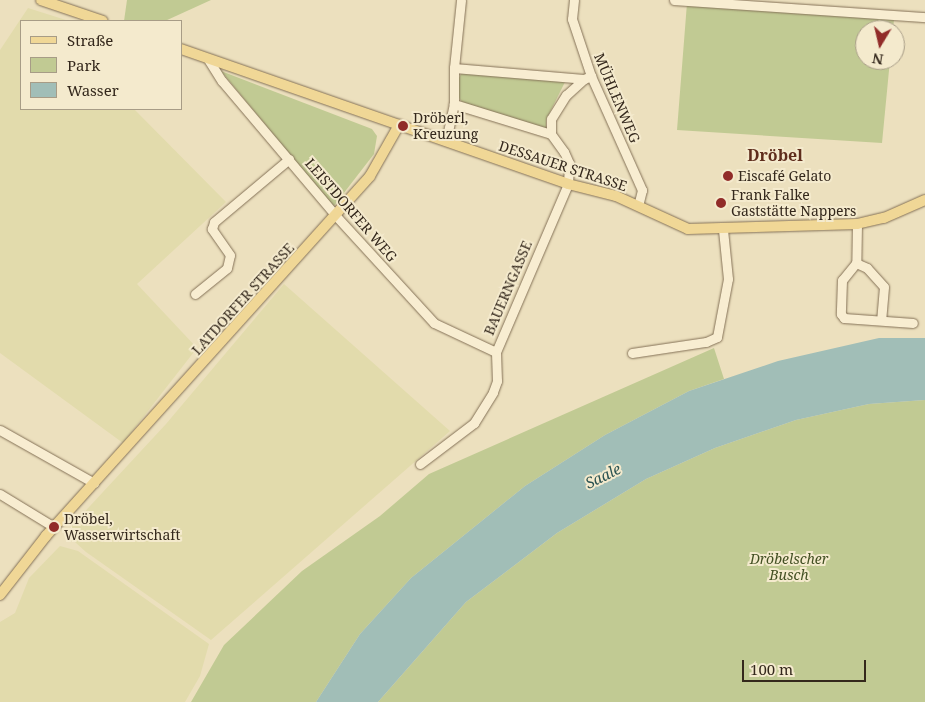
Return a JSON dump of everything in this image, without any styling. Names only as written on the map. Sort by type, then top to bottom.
[{"type":"main road","points":[[42,0],[99,20]]},
{"type":"main road","name":"DESSAUER STRASSE","points":[[182,49],[568,184],[616,196],[676,226],[723,230],[857,224],[884,218],[925,200]]},
{"type":"main road","name":"LATDORFER STRASSE","points":[[0,595],[46,536],[336,216],[370,176],[400,125]]},
{"type":"street","points":[[446,141],[454,104],[454,68],[461,0]]},
{"type":"street","name":"MÜHLENWEG","points":[[574,0],[572,19],[588,77],[642,190],[638,206]]},
{"type":"street","points":[[674,0],[925,16]]},
{"type":"street","name":"LEISTDORFER WEG","points":[[208,59],[222,81],[336,216],[434,324],[496,352]]},
{"type":"street","points":[[454,68],[588,77]]},
{"type":"street","points":[[550,134],[551,119],[566,95],[588,77]]},
{"type":"street","points":[[454,104],[550,134],[564,152],[568,164],[568,184]]},
{"type":"street","points":[[195,294],[227,268],[230,255],[212,229],[214,222],[289,159]]},
{"type":"street","name":"BAUERNGASSE","points":[[420,464],[474,423],[497,381],[496,352],[568,184]]},
{"type":"street","points":[[857,224],[856,263],[842,280],[840,308],[844,318],[913,323]]},
{"type":"street","points":[[632,353],[706,342],[717,337],[728,279],[723,230]]},
{"type":"street","points":[[856,263],[867,268],[884,287],[881,320]]},
{"type":"street","points":[[0,430],[94,483]]},
{"type":"street","points":[[0,494],[54,527]]},
{"type":"shaded area","points":[[28,8],[66,20],[20,20]]},
{"type":"shaded area","points":[[20,20],[20,110],[135,110],[226,202],[137,284],[197,348],[123,443],[0,353],[0,50]]},
{"type":"shaded area","points":[[284,284],[450,431],[211,640],[86,552],[65,533],[166,424]]},
{"type":"shaded area","points":[[60,546],[78,551],[209,644],[200,676],[185,702],[0,702],[0,622],[15,613],[29,578]]},
{"type":"green space","points":[[127,0],[211,0],[167,20],[124,20]]},
{"type":"green space","points":[[687,3],[894,19],[855,20],[855,70],[889,70],[882,143],[677,130]]},
{"type":"green space","points":[[221,71],[372,129],[377,136],[374,154],[333,207]]},
{"type":"green space","points":[[463,71],[565,82],[546,120],[546,129],[462,102],[456,94],[457,81]]},
{"type":"green space","points":[[714,348],[724,379],[689,391],[605,435],[525,486],[411,578],[360,634],[316,702],[191,702],[224,645],[302,571],[380,516],[429,474]]},
{"type":"green space","name":"Dröbelscher Busch","points":[[925,400],[925,702],[378,702],[466,602],[557,533],[646,479],[715,448],[796,420],[869,404]]},
{"type":"water","name":"Saale","points":[[879,338],[925,338],[925,400],[869,404],[796,420],[715,448],[646,479],[557,533],[466,602],[378,702],[316,702],[360,634],[411,578],[525,486],[605,435],[689,391],[778,361]]},
{"type":"place","name":"Dröberl, Kreuzung","points":[[403,126]]},
{"type":"place","name":"Eiscafé Gelato","points":[[728,176]]},
{"type":"place","name":"Frank Falke Gaststätte Nappers","points":[[721,203]]},
{"type":"place","name":"Dröbel, Wasserwirtschaft","points":[[54,527]]},
{"type":"district","name":"Dröbel","points":[[775,155]]}]
